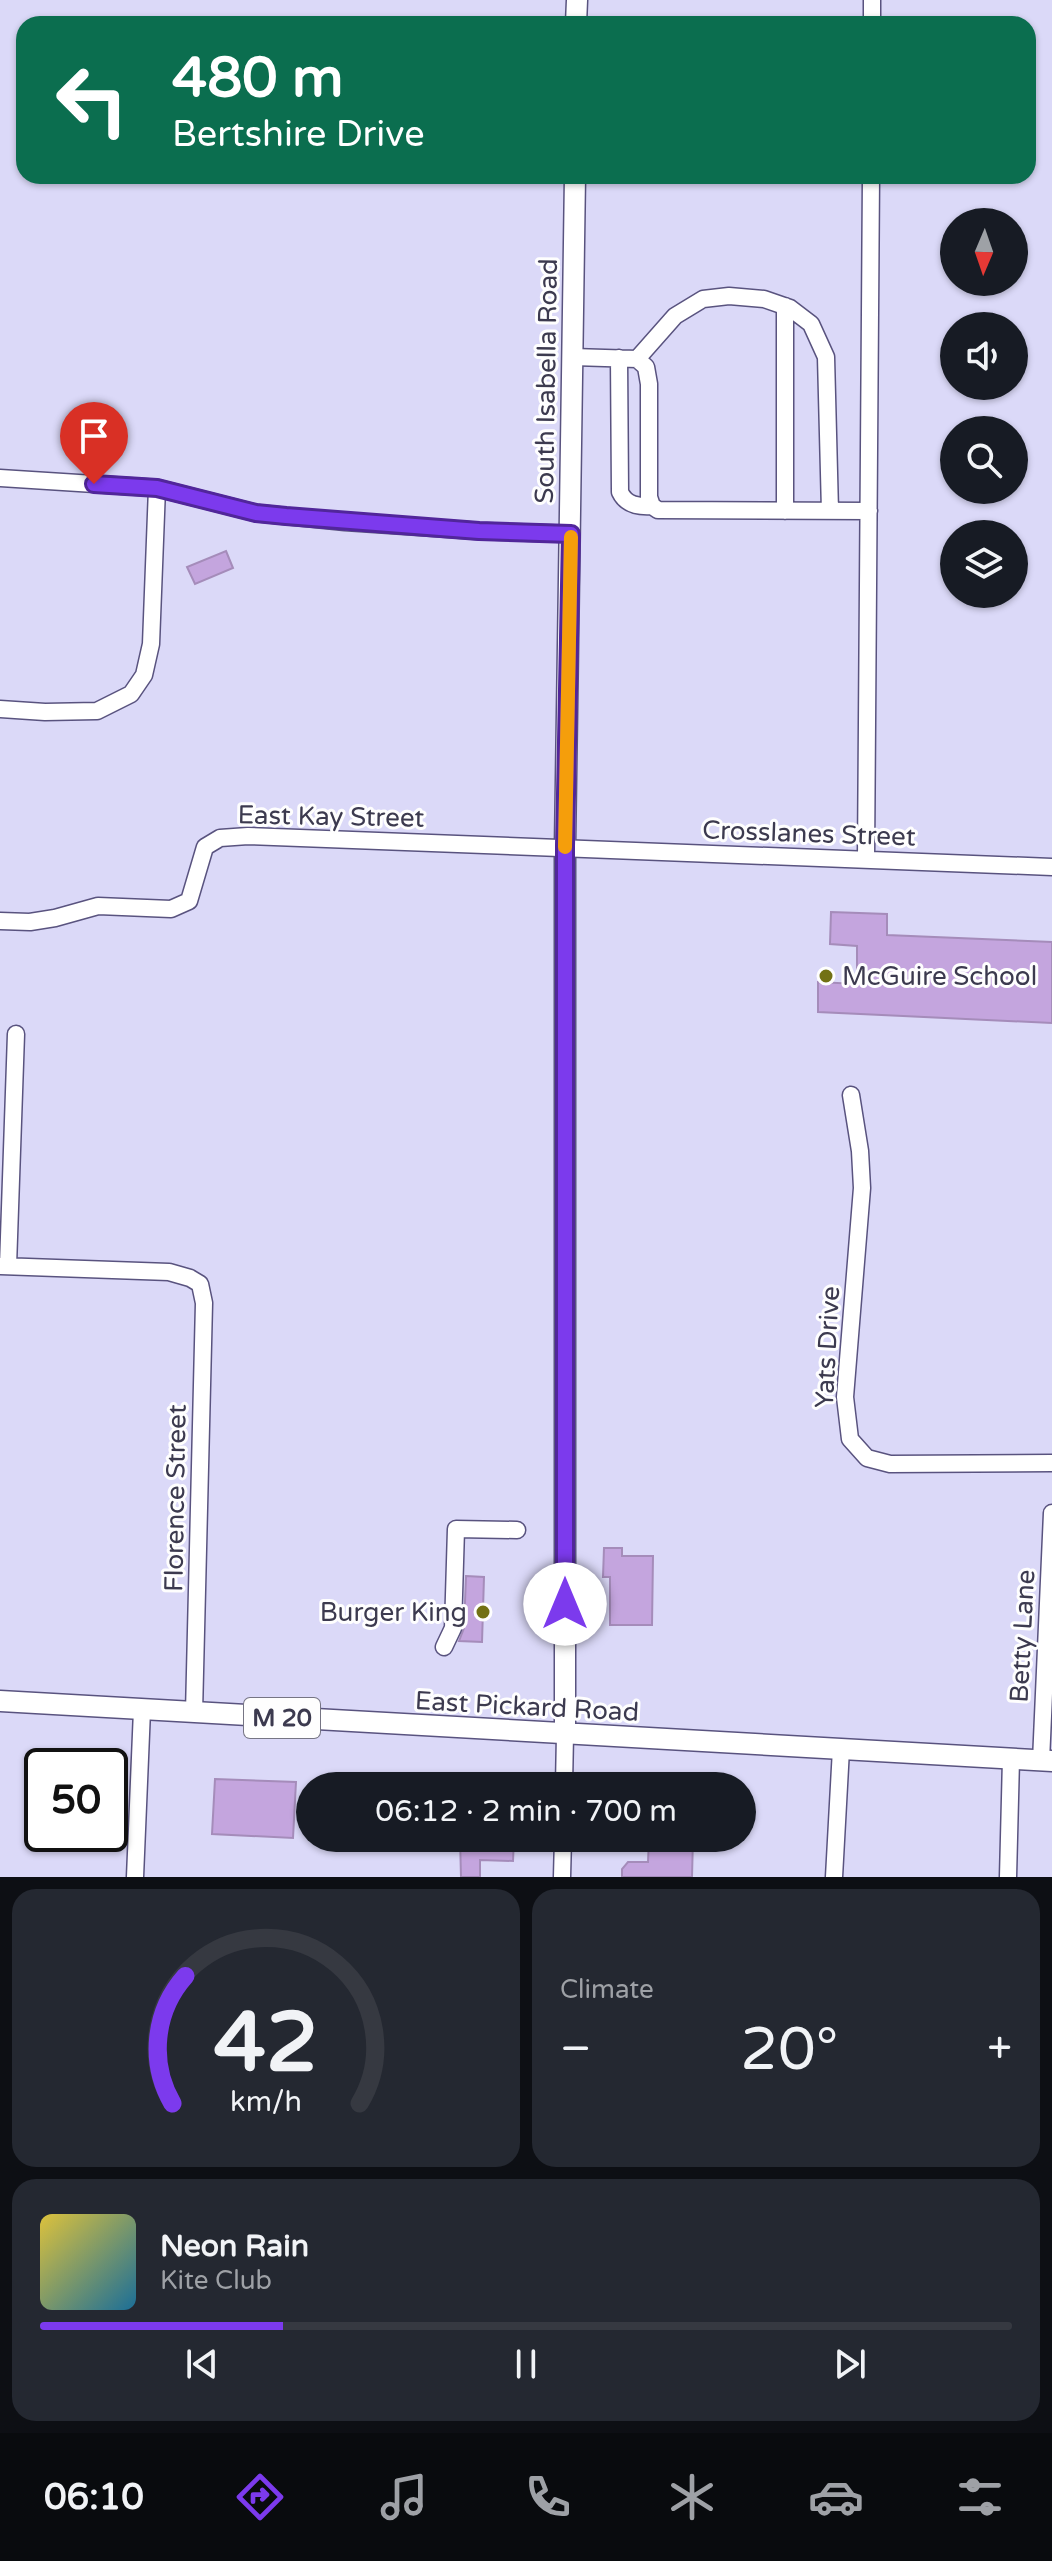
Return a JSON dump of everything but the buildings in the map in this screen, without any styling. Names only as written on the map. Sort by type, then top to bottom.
[{"type":"main road","name":"South Isabella Road","points":[[565,1734],[565,846],[575,184]]},
{"type":"main road","name":"East Pickard Road","points":[[0,1701],[1046,1761]]},
{"type":"street","points":[[866,859],[871,184]]},
{"type":"street","points":[[637,359],[675,316],[703,299],[729,296],[764,299],[785,306],[811,324],[826,357],[830,511]]},
{"type":"street","points":[[785,306],[785,511]]},
{"type":"street","points":[[573,357],[637,359],[646,367],[649,384],[649,497],[652,506],[658,510],[869,511]]},
{"type":"street","points":[[619,358],[620,492],[632,504],[652,506]]},
{"type":"street","points":[[0,478],[157,488],[256,513],[449,529],[571,534]]},
{"type":"street","points":[[3,709],[97,711],[131,694],[138,684],[144,675],[151,644],[157,488]]},
{"type":"street","name":"East Kay Street","points":[[0,921],[30,922],[98,906],[171,909],[189,901],[205,847],[220,838],[248,836],[565,846]]},
{"type":"street","name":"Crosslanes Street","points":[[565,846],[1052,867]]},
{"type":"street","points":[[4,1266],[16,1034]]},
{"type":"street","name":"Yats Drive","points":[[851,1095],[862,1188],[845,1397],[850,1439],[867,1458],[890,1464],[1052,1463]]},
{"type":"street","name":"Florence Street","points":[[4,1266],[169,1272],[200,1284],[204,1303],[194,1713]]},
{"type":"street","name":"Betty Lane","points":[[1046,1761],[1052,1513]]},
{"type":"street","points":[[444,1647],[453,1628],[456,1529],[517,1530]]},
{"type":"street","points":[[135,1877],[142,1710]]},
{"type":"street","name":"South Isabella Road","points":[[564,1772],[565,1734]]},
{"type":"street","points":[[834,1877],[841,1749]]},
{"type":"street","points":[[1008,1877],[1011,1759]]},
{"type":"street","points":[[562,1877],[563,1852]]},
{"type":"slow traffic","points":[[565,847],[571,537]]},
{"type":"place","name":"McGuire School","points":[[826,976]]},
{"type":"place","name":"Burger King","points":[[483,1612]]},
{"type":"route","points":[[94,484],[157,488],[256,513],[479,531],[571,534],[565,846],[565,1604]]}]
